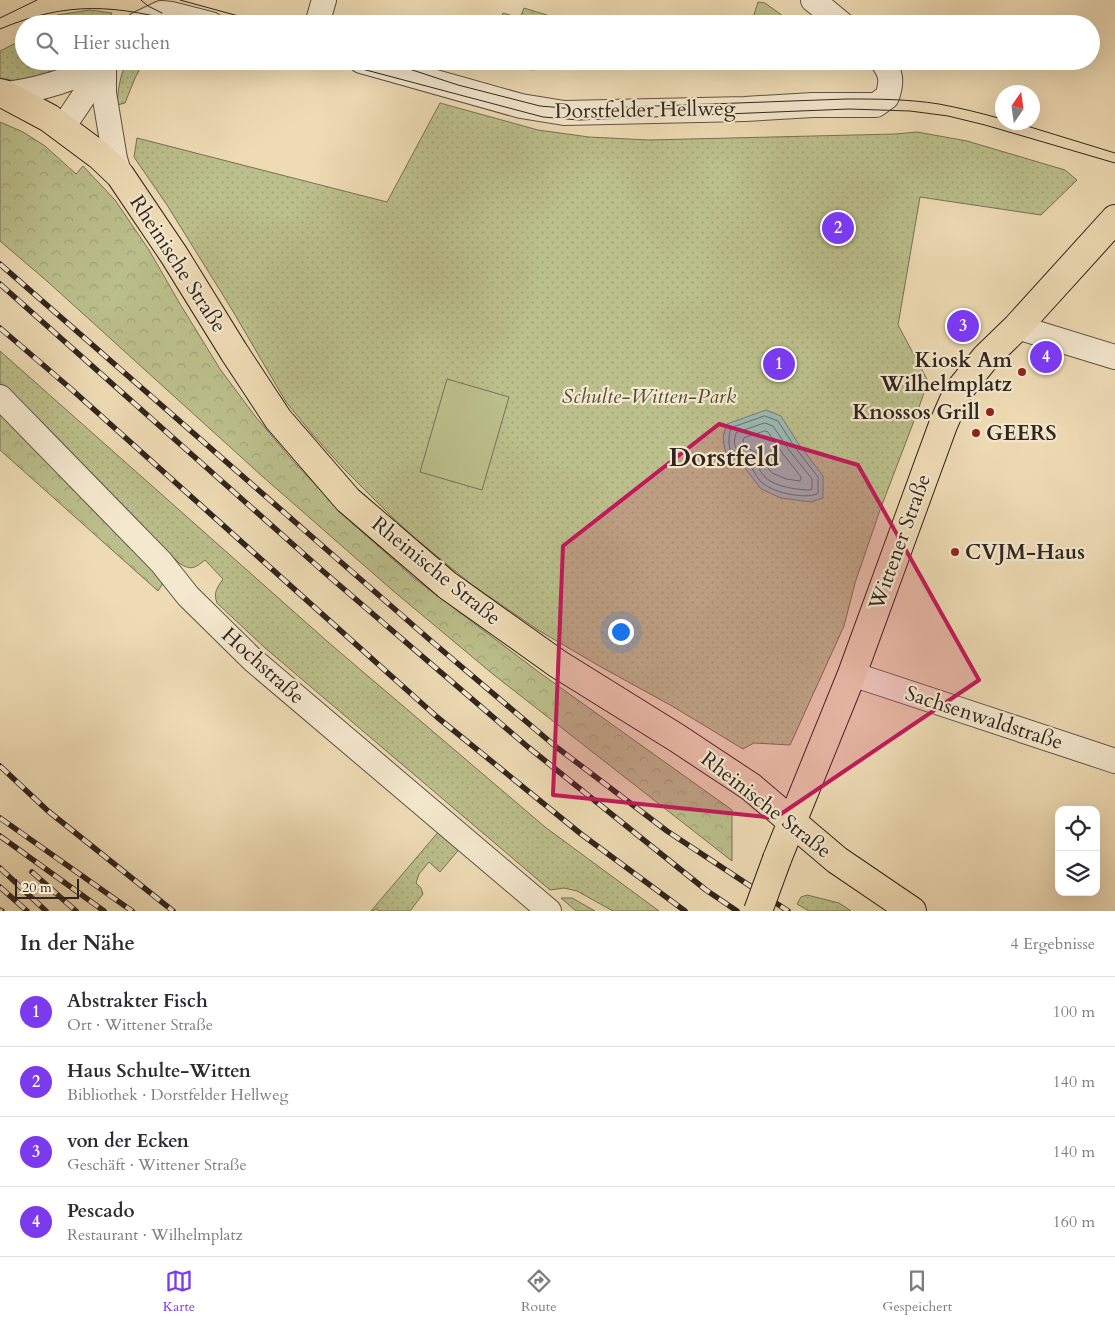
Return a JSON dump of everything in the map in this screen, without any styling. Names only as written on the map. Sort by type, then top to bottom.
[{"type":"main road","points":[[2,94],[34,109],[63,127]]},
{"type":"main road","name":"Rheinische Straße","points":[[63,127],[120,174],[278,419],[348,500],[447,584],[558,664],[677,738],[751,788],[838,860],[912,911]]},
{"type":"main road","name":"Wittener Straße","points":[[758,911],[777,859],[852,674],[943,425],[957,394],[986,357],[1017,327],[1115,219]]},
{"type":"street","points":[[319,15],[324,0]]},
{"type":"street","points":[[813,0],[831,15]]},
{"type":"street","points":[[158,15],[162,13],[176,15]]},
{"type":"street","points":[[2,94],[20,93],[44,87],[89,70]]},
{"type":"street","points":[[63,127],[101,70]]},
{"type":"street","points":[[105,70],[104,93],[115,159],[120,174]]},
{"type":"street","name":"Dorstfelder Hellweg","points":[[393,70],[521,106],[564,114],[745,109],[812,105],[876,105],[888,97],[891,85],[888,70]]},
{"type":"street","points":[[1017,327],[1115,357]]},
{"type":"street","name":"Hochstraße","points":[[0,397],[162,562],[188,596],[253,660],[549,911]]},
{"type":"street","name":"Sachsenwaldstraße","points":[[852,674],[1115,761]]},
{"type":"highlighted area","points":[[719,424],[858,465],[979,680],[775,818],[553,795],[563,546]]},
{"type":"green space","points":[[758,2],[765,3],[782,15],[754,15]]},
{"type":"green space","points":[[524,8],[547,15],[521,15]]},
{"type":"green space","points":[[90,10],[112,13],[111,15],[57,15]]},
{"type":"green space","points":[[15,44],[15,70],[49,70],[52,78],[16,81],[0,78],[0,51]]},
{"type":"green space","points":[[124,70],[139,70],[125,103],[117,105],[120,83]]},
{"type":"green space","name":"Schulte-Witten-Park","points":[[440,103],[538,130],[589,137],[649,140],[917,132],[967,141],[1065,170],[1077,180],[1041,215],[920,197],[898,325],[928,381],[880,510],[855,583],[844,626],[790,745],[754,743],[743,749],[672,706],[538,630],[471,584],[416,539],[343,468],[286,402],[231,308],[167,205],[134,157],[137,138],[387,202]]},
{"type":"green space","points":[[0,122],[23,132],[45,146],[76,174],[83,166],[115,200],[149,250],[220,369],[255,416],[293,461],[350,521],[414,578],[540,673],[732,810],[732,861],[494,675],[391,589],[0,241]]},
{"type":"green space","points":[[0,351],[328,642],[545,827],[659,911],[613,911],[577,891],[564,888],[550,890],[264,647],[217,603],[217,588],[223,579],[205,560],[193,568],[179,563],[45,425],[0,384]]},
{"type":"green space","points":[[447,379],[509,397],[482,490],[420,472]]},
{"type":"green space","points":[[0,412],[162,574],[162,585],[158,591],[0,450]]},
{"type":"green space","points":[[440,830],[461,847],[440,872],[429,862],[419,874],[416,883],[421,888],[423,894],[410,911],[379,911],[376,909],[371,911]]},
{"type":"green space","points":[[807,895],[839,903],[851,911],[809,911],[797,904],[801,897]]},
{"type":"green space","points":[[561,898],[572,898],[595,911],[576,911]]},
{"type":"water","points":[[766,410],[781,416],[798,443],[823,476],[823,498],[811,502],[781,498],[761,489],[745,468],[731,460],[725,451],[723,437],[727,424]]},
{"type":"tram line","points":[[0,18],[37,0]]},
{"type":"tram line","points":[[141,0],[162,13]]},
{"type":"tram line","points":[[180,0],[235,15]]},
{"type":"tram line","points":[[41,15],[93,8],[147,15]]},
{"type":"tram line","points":[[0,29],[15,24]]},
{"type":"tram line","points":[[366,70],[543,117],[579,120],[849,109],[910,111],[948,116],[985,125],[1115,163]]},
{"type":"tram line","points":[[412,70],[458,85],[540,106],[575,109],[881,99],[939,104],[995,117]]},
{"type":"tram line","points":[[1040,130],[1115,153]]},
{"type":"railway","points":[[0,264],[430,640],[555,746],[667,831],[788,911]]},
{"type":"railway","points":[[0,284],[324,572],[528,747],[706,890],[737,911]]},
{"type":"railway","points":[[0,328],[70,388],[437,717],[581,834],[685,911]]},
{"type":"railway","points":[[0,766],[48,811],[173,911]]},
{"type":"railway","points":[[0,818],[132,911]]},
{"type":"railway","points":[[0,836],[104,911]]},
{"type":"railway","points":[[0,868],[46,911]]},
{"type":"railway","points":[[32,872],[76,911]]},
{"type":"railway","points":[[0,887],[27,911]]},
{"type":"place","name":"Haus Schulte-Witten","points":[[838,228]]},
{"type":"place","name":"von der Ecken","points":[[963,326]]},
{"type":"place","name":"Pescado","points":[[1046,357]]},
{"type":"place","name":"Abstrakter Fisch","points":[[779,364]]},
{"type":"place","name":"Kiosk Am Wilhelmplatz","points":[[1022,372]]},
{"type":"place","name":"Knossos Grill","points":[[990,412]]},
{"type":"place","name":"GEERS","points":[[976,433]]},
{"type":"place","name":"CVJM-Haus","points":[[955,552]]},
{"type":"district","name":"Dorstfeld","points":[[724,457]]}]
